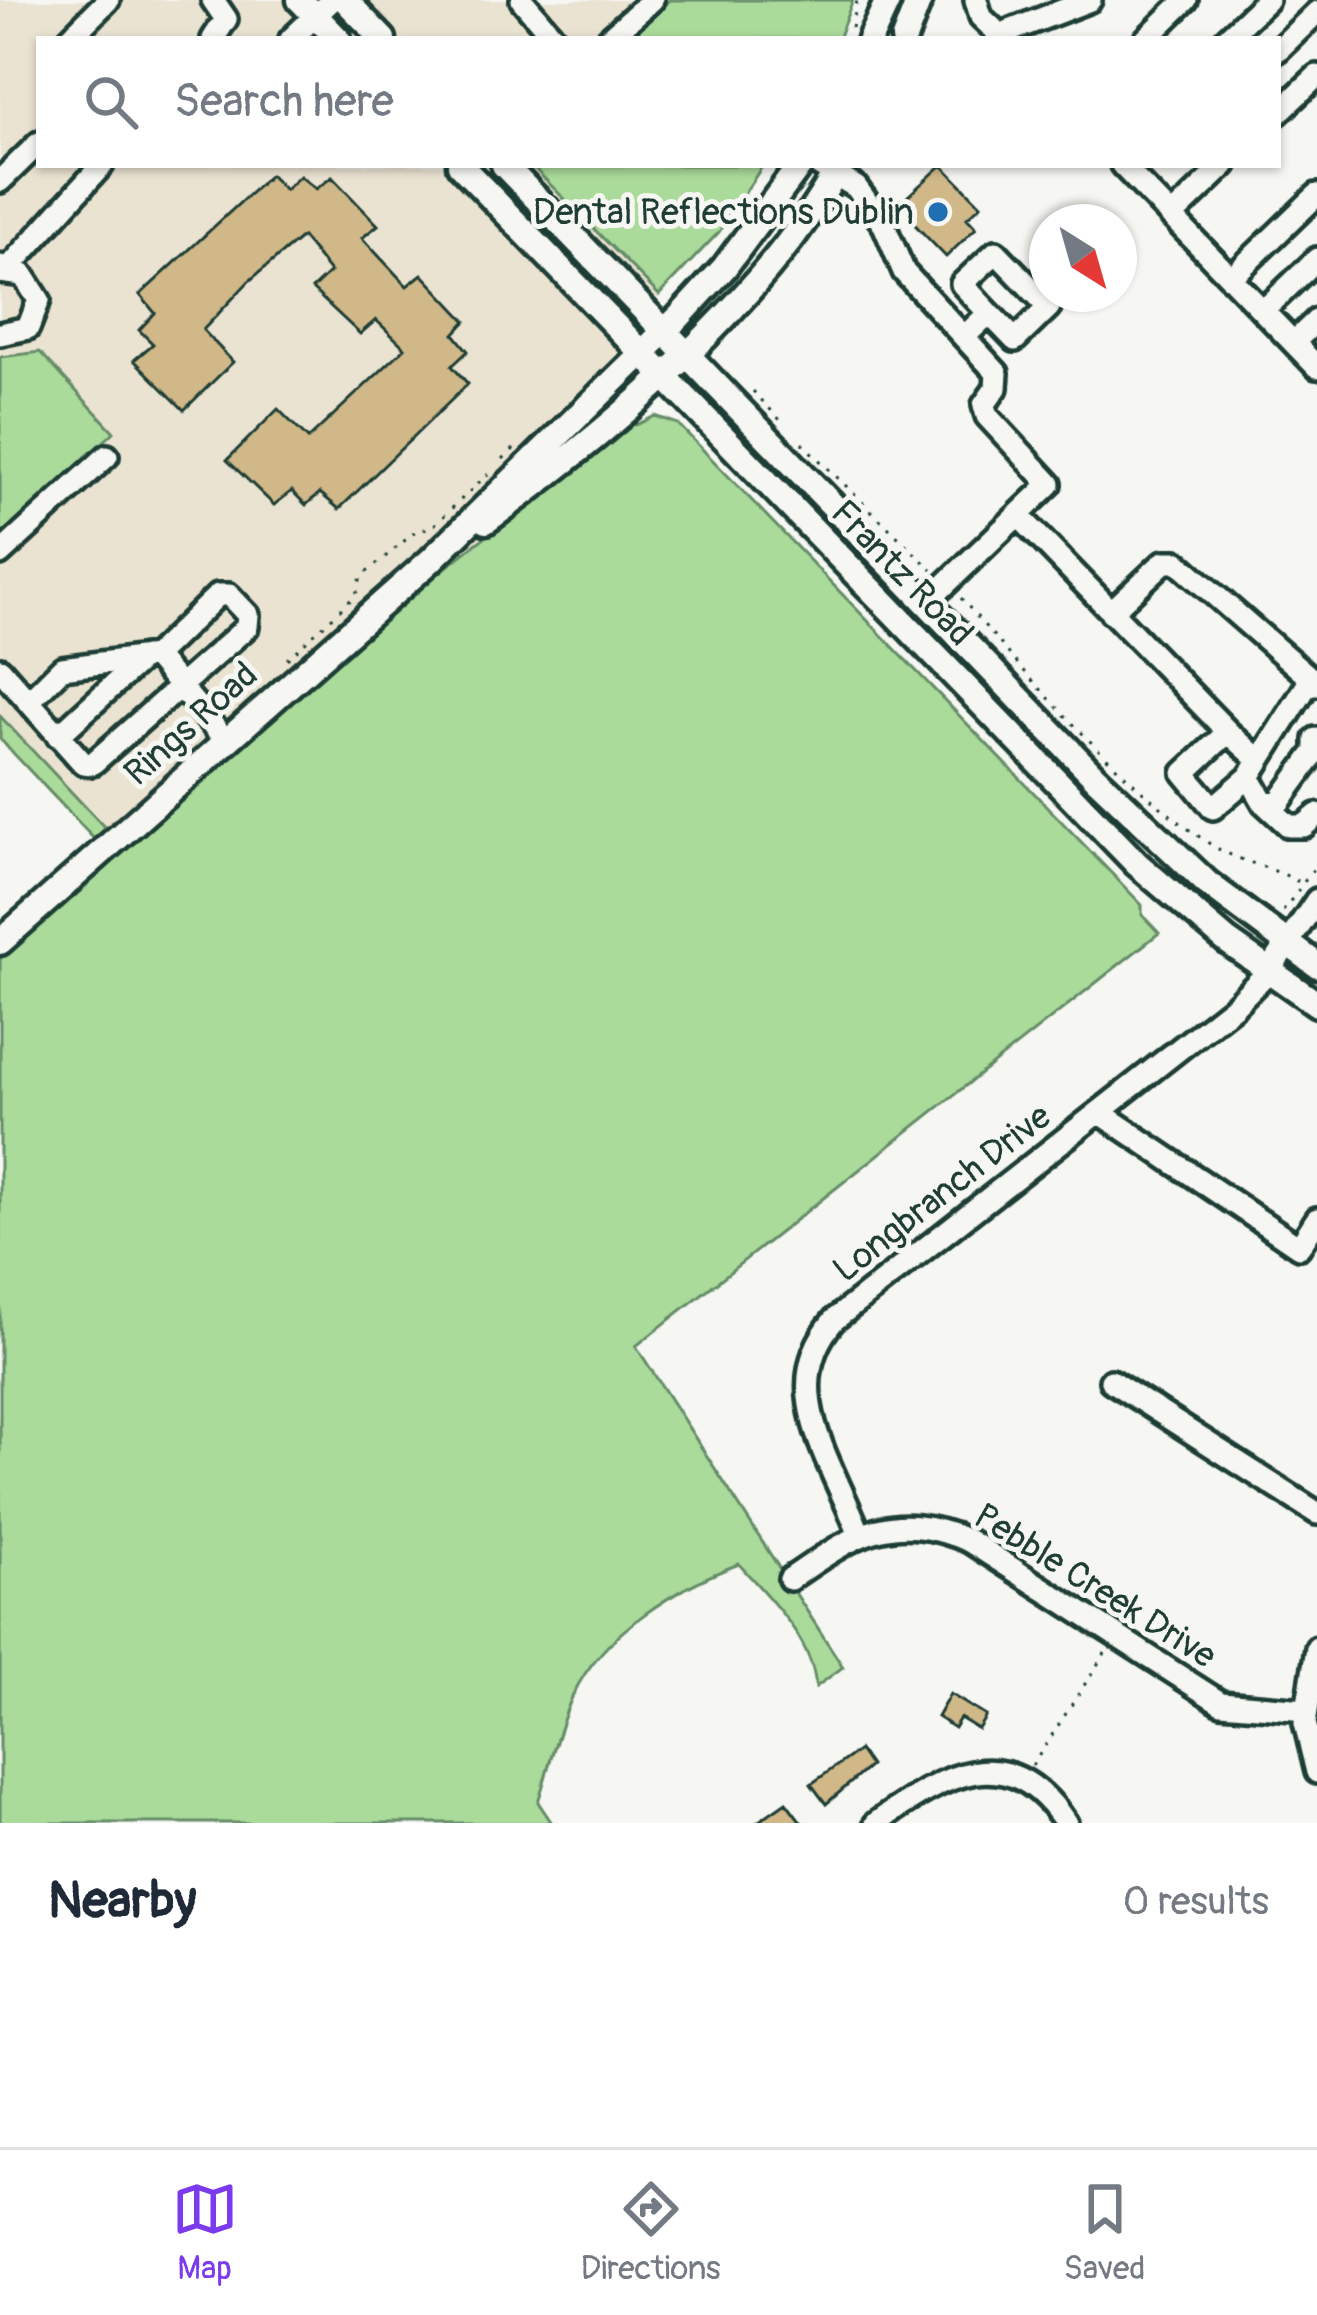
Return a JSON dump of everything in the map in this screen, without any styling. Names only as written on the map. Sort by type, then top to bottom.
[{"type":"main road","points":[[345,0],[380,36]]},
{"type":"main road","points":[[871,36],[887,0]]},
{"type":"main road","points":[[905,36],[919,0]]},
{"type":"main road","points":[[316,5],[336,36]]},
{"type":"main road","name":"Frantz Road","points":[[463,168],[1148,873],[1317,1004]]},
{"type":"main road","name":"Frantz Road","points":[[507,168],[1159,841],[1317,965]]},
{"type":"main road","name":"Rings Road","points":[[2,935],[430,561],[642,355],[724,268],[798,168]]},
{"type":"main road","name":"Rings Road","points":[[430,561],[538,483],[684,352],[751,283],[831,168]]},
{"type":"main road","points":[[1148,873],[1251,936],[1288,945]]},
{"type":"main road","points":[[1269,970],[1317,986]]},
{"type":"street","points":[[72,36],[108,0]]},
{"type":"street","points":[[213,0],[226,19],[215,36]]},
{"type":"street","points":[[521,0],[552,36]]},
{"type":"street","points":[[611,36],[652,0]]},
{"type":"street","points":[[976,0],[981,17],[1000,36]]},
{"type":"street","points":[[1003,36],[1090,0]]},
{"type":"street","points":[[1149,36],[1186,0]]},
{"type":"street","points":[[1229,36],[1267,0]]},
{"type":"street","points":[[293,36],[316,5]]},
{"type":"street","points":[[1281,47],[1317,12]]},
{"type":"street","points":[[1281,110],[1317,76]]},
{"type":"street","points":[[0,181],[36,145]]},
{"type":"street","points":[[0,334],[28,328],[39,310],[31,282],[2,270],[99,168]]},
{"type":"street","points":[[831,168],[856,187],[884,225],[904,272],[997,373],[996,388],[984,405],[987,416],[1050,484],[926,603]]},
{"type":"street","points":[[1126,168],[1317,367]]},
{"type":"street","points":[[1139,182],[1154,168]]},
{"type":"street","points":[[1172,216],[1222,168]]},
{"type":"street","points":[[1232,278],[1317,195]]},
{"type":"street","points":[[1264,310],[1317,259]]},
{"type":"street","points":[[964,337],[989,313]]},
{"type":"street","points":[[1294,342],[1317,320]]},
{"type":"street","points":[[0,554],[107,456]]},
{"type":"street","points":[[1018,515],[1228,732],[1254,768],[1264,803],[1288,826],[1304,826],[1317,814]]},
{"type":"street","points":[[1111,612],[1165,562],[1177,562],[1314,681],[1254,768],[1213,808],[1184,773],[1228,732]]},
{"type":"street","points":[[0,669],[28,702],[58,736],[82,763],[102,760],[247,627],[248,615],[229,595],[218,596],[58,736]]},
{"type":"street","points":[[28,702],[62,668],[149,657],[226,741]]},
{"type":"street","points":[[1264,803],[1279,802],[1316,751],[1317,739],[1282,725]]},
{"type":"street","name":"Longbranch Drive","points":[[859,1533],[808,1403],[805,1372],[814,1343],[834,1320],[1233,1007],[1288,945],[1310,892]]},
{"type":"street","points":[[1099,1112],[1299,1247],[1317,1219]]},
{"type":"street","points":[[1111,1381],[1317,1513]]},
{"type":"street","name":"Pebble Creek Drive","points":[[790,1579],[859,1533],[903,1525],[939,1529],[969,1541],[1221,1703],[1306,1710]]},
{"type":"street","points":[[1317,1648],[1306,1710],[1317,1772]]},
{"type":"street","points":[[876,1823],[950,1776],[991,1771],[1023,1781],[1066,1823]]},
{"type":"path","points":[[850,36],[857,0]]},
{"type":"path","points":[[742,386],[758,394],[786,426]]},
{"type":"path","points":[[284,662],[356,595],[361,577],[415,532],[432,527],[528,438]]},
{"type":"path","points":[[796,438],[946,584],[1112,761],[1195,833],[1231,857],[1310,892]]},
{"type":"path","points":[[1284,908],[1310,892],[1317,864]]},
{"type":"path","points":[[1023,1781],[1115,1636]]},
{"type":"shaded area","points":[[0,0],[669,0],[633,36],[36,36],[36,168],[534,168],[659,295],[628,418],[554,486],[529,499],[349,646],[123,847],[0,716],[0,539],[114,432],[40,353],[0,357]]},
{"type":"green space","points":[[669,0],[853,0],[839,36],[633,36]]},
{"type":"green space","points":[[534,168],[761,168],[719,232],[659,295]]},
{"type":"green space","points":[[40,352],[114,432],[0,539],[0,357]]},
{"type":"green space","points":[[655,416],[678,424],[1142,905],[1142,915],[1159,933],[636,1346],[843,1667],[816,1687],[798,1636],[739,1564],[691,1585],[644,1615],[586,1673],[563,1721],[538,1802],[552,1823],[0,1823],[0,959],[387,614],[628,418],[636,425]]},
{"type":"green space","points":[[0,716],[107,830],[96,841],[0,739]]},
{"type":"building","name":"Dental Reflections Dublin","points":[[939,168],[945,168],[981,205],[967,218],[976,228],[946,257],[897,206]]},
{"type":"building","points":[[270,175],[285,190],[300,176],[316,189],[332,177],[378,225],[362,238],[407,286],[422,274],[466,321],[454,334],[468,351],[452,366],[468,384],[339,509],[320,493],[306,505],[292,491],[274,505],[227,460],[278,409],[308,439],[405,348],[376,320],[360,334],[312,289],[330,272],[302,237],[249,281],[203,330],[233,362],[184,410],[134,360],[153,344],[139,330],[155,313],[140,295]]},
{"type":"building","points":[[950,1694],[986,1716],[978,1729],[960,1718],[954,1728],[937,1717]]},
{"type":"building","points":[[859,1750],[870,1766],[826,1804],[811,1784]]},
{"type":"building","points":[[786,1802],[802,1823],[756,1823]]},
{"type":"place","name":"Dental Reflections Dublin","points":[[938,212]]}]
